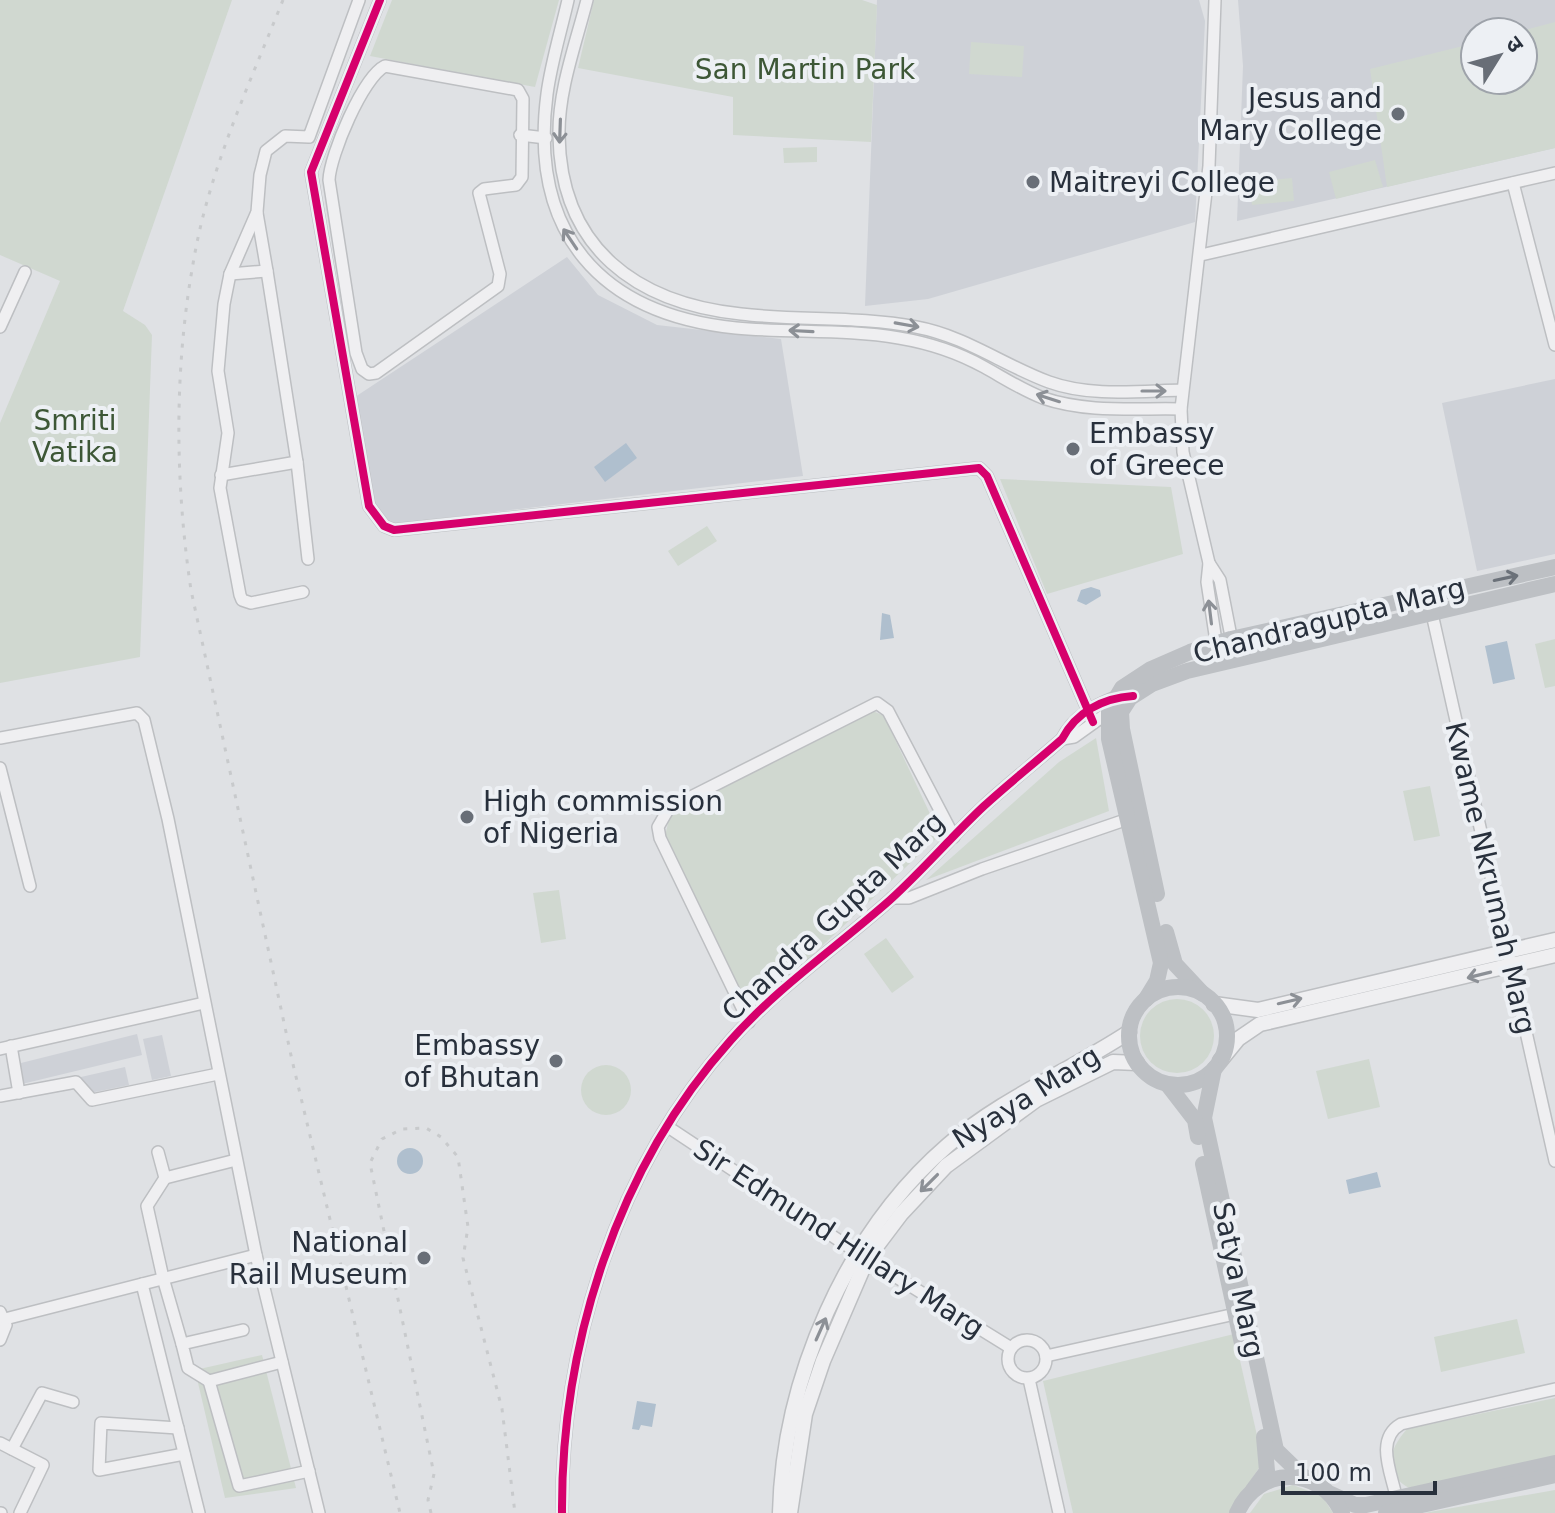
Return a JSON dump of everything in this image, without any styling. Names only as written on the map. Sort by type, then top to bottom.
[{"type":"main road","name":"Chandragupta Marg","points":[[1120,704],[1122,688],[1151,669],[1224,641],[1555,567]]},
{"type":"main road","name":"Chandragupta Marg","points":[[1120,704],[1152,684],[1227,659],[1555,584]]},
{"type":"main road","points":[[1120,704],[1128,769],[1171,952],[1175,964],[1208,999],[1226,1030],[1217,1065],[1201,1080],[1185,1085],[1168,1085],[1147,1074],[1137,1063],[1129,1032],[1136,1010],[1157,981],[1161,963],[1109,739],[1120,704]]},
{"type":"main road","points":[[1146,999],[1169,988],[1182,987],[1208,999]]},
{"type":"main road","name":"Satya Marg","points":[[1217,1065],[1204,1118],[1276,1450],[1305,1478],[1331,1494]]},
{"type":"main road","name":"Satya Marg","points":[[1168,1085],[1195,1120],[1268,1460],[1267,1471],[1237,1513]]},
{"type":"main road","points":[[1394,1508],[1555,1463]]},
{"type":"main road","points":[[1331,1494],[1360,1505],[1394,1508],[1555,1475]]},
{"type":"main road","points":[[1253,1490],[1278,1477],[1305,1478]]},
{"type":"main road","points":[[1331,1494],[1342,1513]]},
{"type":"street","points":[[359,0],[315,140],[312,187],[369,506],[384,526],[394,530],[979,468],[987,476],[1090,716]]},
{"type":"street","points":[[315,140],[380,0]]},
{"type":"street","points":[[568,0],[547,95],[546,180],[558,222],[586,262],[605,279],[632,297],[657,307],[733,327],[895,337],[925,343],[954,352],[1043,398],[1090,408],[1181,409]]},
{"type":"street","points":[[587,0],[563,97],[559,135],[568,200],[579,227],[615,268],[658,294],[736,314],[861,319],[931,329],[960,338],[1050,382],[1094,389],[1182,390]]},
{"type":"street","points":[[1215,0],[1213,83],[1201,255],[1181,409],[1183,452],[1209,563],[1207,582],[1227,659]]},
{"type":"street","points":[[347,383],[376,373],[498,286],[500,274],[479,193],[521,181],[523,99],[518,90],[394,66],[377,70],[370,78],[332,161],[329,180],[356,353],[362,369],[369,374]]},
{"type":"street","points":[[547,95],[563,97]]},
{"type":"street","points":[[520,135],[546,138]]},
{"type":"street","points":[[308,559],[297,462],[257,212],[260,175],[266,151],[285,136],[315,140]]},
{"type":"street","points":[[1201,255],[1555,173]]},
{"type":"street","points":[[1513,183],[1555,345]]},
{"type":"street","points":[[257,212],[230,274],[218,357],[228,433],[221,475],[222,499],[242,600],[251,603],[303,592]]},
{"type":"street","points":[[605,279],[615,268]]},
{"type":"street","points":[[230,274],[267,271]]},
{"type":"street","points":[[0,327],[25,272]]},
{"type":"street","points":[[733,327],[736,314]]},
{"type":"street","points":[[1090,408],[1094,389]]},
{"type":"street","points":[[221,475],[297,462]]},
{"type":"street","name":"Kwame Nkrumah Marg","points":[[1428,596],[1510,949],[1555,1161]]},
{"type":"street","points":[[749,1022],[660,838],[658,827],[669,808],[877,703],[888,711],[954,837]]},
{"type":"street","name":"Chandra Gupta Marg","points":[[562,1513],[568,1395],[584,1324],[616,1228],[668,1127],[715,1059],[749,1022],[892,898],[1062,739],[1074,737],[1090,716],[1120,704]]},
{"type":"street","points":[[0,738],[137,713],[144,720],[168,819],[256,1255],[319,1513]]},
{"type":"street","points":[[0,768],[30,886]]},
{"type":"street","points":[[892,898],[909,898],[982,869],[1128,819]]},
{"type":"street","points":[[1208,999],[1258,1010],[1555,940]]},
{"type":"street","points":[[1217,1065],[1238,1039],[1260,1024],[1555,955]]},
{"type":"street","points":[[19,1093],[5,1047],[204,1003]]},
{"type":"street","name":"Nyaya Marg","points":[[780,1513],[793,1408],[818,1334],[862,1256],[905,1189],[948,1145],[998,1108],[1129,1032]]},
{"type":"street","name":"Nyaya Marg","points":[[790,1513],[805,1414],[862,1256],[923,1189],[1004,1120],[1099,1067],[1122,1060],[1137,1063]]},
{"type":"street","points":[[0,1096],[76,1082],[92,1100],[218,1074]]},
{"type":"street","name":"Sir Edmund Hillary Marg","points":[[668,1127],[862,1256],[1011,1348]]},
{"type":"street","points":[[158,1152],[165,1178]]},
{"type":"street","points":[[236,1160],[165,1178],[147,1206],[163,1278],[188,1368],[209,1381],[239,1486],[309,1471]]},
{"type":"street","points":[[0,1340],[5,1332],[2,1316],[256,1255]]},
{"type":"street","points":[[142,1284],[199,1513]]},
{"type":"street","points":[[1046,1356],[1235,1314]]},
{"type":"street","points":[[182,1344],[243,1330]]},
{"type":"street","points":[[1021,1341],[1034,1341],[1046,1356],[1044,1368],[1029,1379],[1012,1372],[1007,1360],[1011,1348],[1021,1341]]},
{"type":"street","points":[[209,1381],[282,1362]]},
{"type":"street","points":[[1029,1379],[1059,1513]]},
{"type":"street","points":[[1394,1508],[1385,1444],[1392,1429],[1401,1424],[1555,1389]]},
{"type":"street","points":[[12,1449],[42,1393],[73,1402]]},
{"type":"street","points":[[178,1428],[101,1423],[99,1470],[184,1454]]},
{"type":"street","points":[[0,1443],[43,1465],[20,1513]]},
{"type":"shaded area","name":"Maitreyi College","points":[[877,0],[1199,0],[1205,21],[1195,222],[928,299],[865,306]]},
{"type":"shaded area","name":"Jesus and Mary College","points":[[1238,0],[1555,0],[1555,148],[1237,221],[1243,66]]},
{"type":"shaded area","points":[[567,257],[598,295],[657,325],[781,339],[803,476],[391,524],[375,508],[355,397]]},
{"type":"shaded area","points":[[1555,379],[1555,554],[1477,571],[1442,403]]},
{"type":"shaded area","points":[[137,1034],[142,1055],[22,1084],[17,1064]]},
{"type":"shaded area","points":[[162,1035],[171,1076],[152,1080],[143,1039]]},
{"type":"shaded area","points":[[125,1067],[129,1085],[85,1094],[81,1077]]},
{"type":"green space","name":"Smriti Vatika","points":[[0,0],[232,0],[123,311],[145,325],[152,335],[140,657],[0,683],[0,423],[60,281],[0,255]]},
{"type":"green space","points":[[392,0],[559,0],[535,87],[370,56]]},
{"type":"green space","name":"San Martin Park","points":[[594,0],[862,0],[877,5],[871,142],[733,135],[733,97],[578,68]]},
{"type":"green space","points":[[1555,22],[1555,148],[1387,187],[1370,69],[1459,47],[1459,96],[1539,96],[1539,26]]},
{"type":"green space","points":[[971,42],[1024,46],[1022,77],[969,74]]},
{"type":"green space","points":[[817,147],[817,162],[784,163],[783,148]]},
{"type":"green space","points":[[1375,160],[1383,187],[1336,199],[1329,172]]},
{"type":"green space","points":[[1292,178],[1294,201],[1252,205],[1249,182]]},
{"type":"green space","points":[[1000,479],[1171,487],[1183,554],[1047,594]]},
{"type":"green space","points":[[707,526],[717,541],[678,566],[668,551]]},
{"type":"green space","points":[[1555,639],[1555,686],[1545,688],[1535,644]]},
{"type":"green space","points":[[871,710],[884,716],[940,835],[751,1013],[665,836],[669,819],[678,810]]},
{"type":"green space","points":[[1096,738],[1109,811],[926,880],[1059,762]]},
{"type":"green space","points":[[1430,786],[1440,836],[1414,841],[1403,791]]},
{"type":"green space","points":[[559,890],[566,939],[541,943],[533,893]]},
{"type":"green space","points":[[886,938],[914,977],[892,993],[864,954]]},
{"type":"green space","points":[[1170,999],[1184,999],[1198,1005],[1208,1015],[1214,1036],[1212,1050],[1198,1067],[1184,1073],[1170,1073],[1156,1067],[1146,1057],[1140,1043],[1140,1029],[1146,1015],[1156,1005]]},
{"type":"green space","points":[[1369,1059],[1380,1107],[1328,1119],[1316,1071]]},
{"type":"green space","points":[[606,1065],[623,1073],[631,1090],[623,1107],[606,1115],[589,1107],[581,1090],[589,1073]]},
{"type":"green space","points":[[1517,1319],[1525,1353],[1441,1372],[1434,1337]]},
{"type":"green space","points":[[1234,1334],[1263,1462],[1229,1513],[1073,1513],[1043,1381]]},
{"type":"green space","points":[[262,1355],[296,1488],[225,1498],[195,1370]]},
{"type":"green space","points":[[1555,1398],[1555,1456],[1411,1489],[1395,1476],[1392,1453],[1407,1429]]},
{"type":"green space","points":[[1293,1485],[1322,1496],[1333,1513],[1250,1513],[1264,1494]]},
{"type":"green space","points":[[1555,1490],[1555,1513],[1424,1513]]},
{"type":"water","points":[[626,443],[637,458],[605,482],[594,467]]},
{"type":"water","points":[[1091,587],[1100,590],[1101,596],[1086,605],[1077,601],[1081,590]]},
{"type":"water","points":[[882,613],[890,615],[894,638],[880,640]]},
{"type":"water","points":[[1507,641],[1515,679],[1493,684],[1485,646]]},
{"type":"water","points":[[410,1148],[419,1152],[423,1161],[419,1170],[410,1174],[401,1170],[397,1161],[401,1152]]},
{"type":"water","points":[[1377,1172],[1381,1187],[1349,1194],[1346,1180]]},
{"type":"water","points":[[637,1401],[656,1404],[652,1427],[641,1425],[639,1430],[632,1429]]},
{"type":"railway","points":[[283,0],[219,162],[193,264],[180,386],[182,509],[191,590],[292,1060],[400,1513]]},
{"type":"railway","points":[[431,1513],[428,1500],[434,1474],[370,1163],[382,1139],[402,1129],[426,1128],[441,1137],[458,1157],[468,1227],[463,1258],[502,1409],[515,1513]]},
{"type":"cycle path","points":[[380,0],[311,172],[369,506],[384,526],[394,530],[979,468],[987,476],[1093,722]]},
{"type":"cycle path","points":[[562,1513],[564,1449],[572,1386],[585,1323],[603,1261],[627,1201],[656,1144],[691,1090],[749,1021],[890,900],[984,806],[1062,739],[1075,721],[1101,703],[1133,696]]},
{"type":"place","name":"Jesus and Mary College","points":[[1398,114]]},
{"type":"place","name":"Maitreyi College","points":[[1033,182]]},
{"type":"place","name":"Embassy of Greece","points":[[1073,449]]},
{"type":"place","name":"High commission of Nigeria","points":[[467,817]]},
{"type":"place","name":"Embassy of Bhutan","points":[[556,1061]]},
{"type":"place","name":"National Rail Museum","points":[[424,1258]]}]
